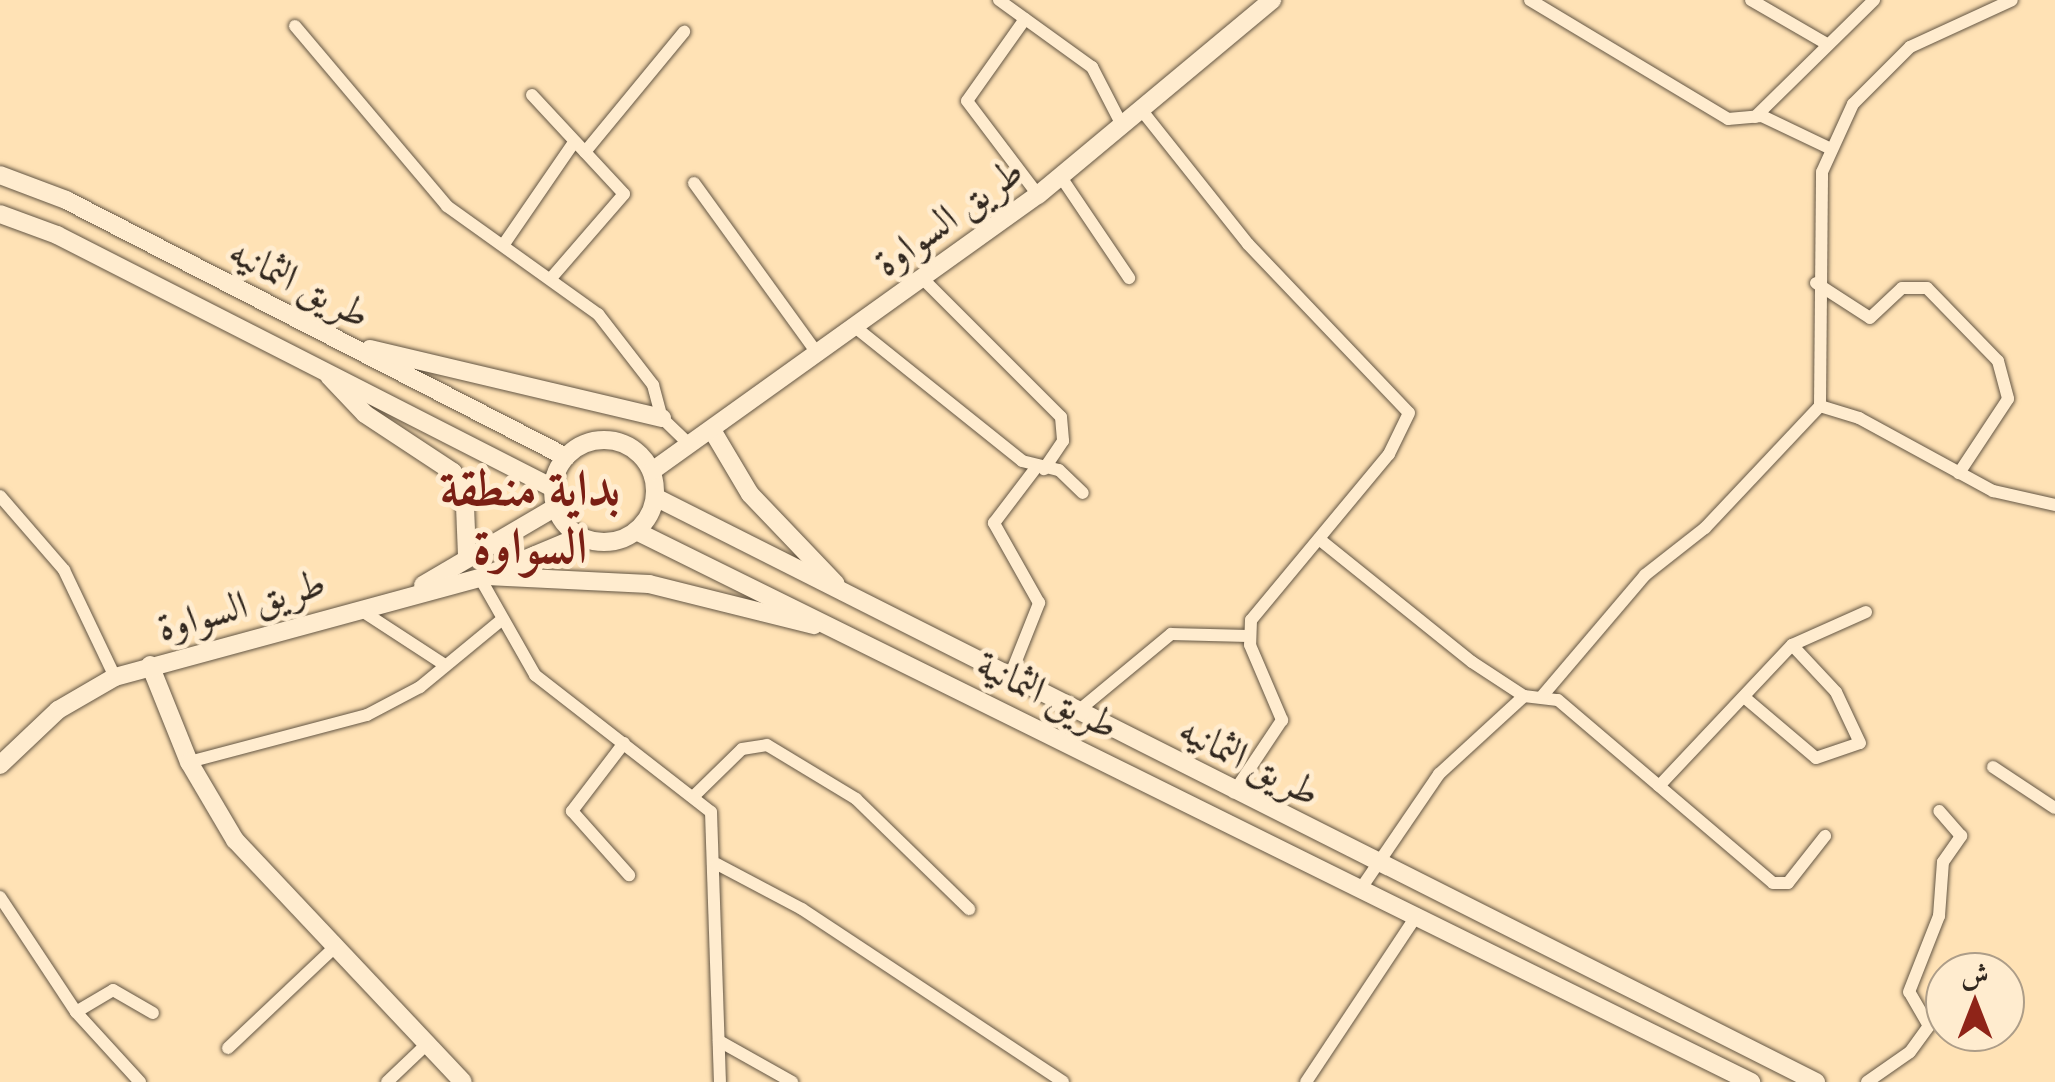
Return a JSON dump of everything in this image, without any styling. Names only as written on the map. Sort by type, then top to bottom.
[{"type":"street","points":[[999,0],[1100,75],[1123,126]]},
{"type":"street","name":"طريق السواوة","points":[[652,471],[1038,195],[1272,0]]},
{"type":"street","points":[[1530,0],[1728,119],[1755,117],[1830,148]]},
{"type":"street","points":[[1751,0],[1827,44]]},
{"type":"street","points":[[1755,117],[1874,0]]},
{"type":"street","points":[[1362,886],[1439,774],[1524,696],[1543,694],[1645,575],[1706,528],[1820,406],[1816,283],[1830,148],[1853,104],[1890,62],[2012,0]]},
{"type":"street","points":[[1025,19],[967,101],[1038,195]]},
{"type":"street","points":[[295,26],[406,166],[467,222],[552,276],[630,351],[653,385],[662,418]]},
{"type":"street","points":[[585,152],[684,32]]},
{"type":"street","points":[[532,95],[574,142],[616,179],[624,199],[552,276]]},
{"type":"street","points":[[1142,112],[1248,244],[1408,408],[1400,440],[1250,620],[1248,636],[1282,720],[1234,792]]},
{"type":"street","points":[[504,244],[574,142]]},
{"type":"street","name":"طريق الثمانيه","points":[[0,175],[66,200],[566,457]]},
{"type":"street","points":[[1061,177],[1129,278]]},
{"type":"street","points":[[694,183],[817,354]]},
{"type":"street","points":[[0,214],[322,368],[554,497],[580,536],[609,542],[636,531],[655,497],[652,471],[636,451],[612,440],[587,443],[566,457],[554,497],[414,591]]},
{"type":"street","points":[[921,277],[1062,417],[1063,441],[994,523],[1039,604],[1010,676]]},
{"type":"street","points":[[1816,283],[1870,318],[1902,288],[1927,288],[1998,361],[2008,399],[1960,473]]},
{"type":"street","points":[[855,327],[1040,469],[1060,470],[1083,493]]},
{"type":"street","points":[[342,343],[662,418],[690,445]]},
{"type":"street","points":[[322,368],[365,414],[453,472],[466,506],[468,555]]},
{"type":"street","points":[[1820,406],[1993,491],[2055,505]]},
{"type":"street","points":[[712,430],[750,494],[847,596]]},
{"type":"street","points":[[0,496],[64,570],[115,677]]},
{"type":"street","name":"طريق الثمانيه","points":[[655,497],[1816,1082]]},
{"type":"street","name":"طريق الثمانية","points":[[636,531],[1362,886],[1751,1082]]},
{"type":"street","name":"طريق السواوة","points":[[0,765],[58,710],[115,677],[414,591],[483,577],[580,536]]},
{"type":"street","points":[[1319,539],[1442,642],[1524,696]]},
{"type":"street","points":[[720,1082],[717,864],[711,812],[696,794],[536,675],[500,621],[483,577],[649,584],[827,626]]},
{"type":"street","points":[[357,607],[445,666]]},
{"type":"street","points":[[1659,786],[1792,645],[1866,612]]},
{"type":"street","points":[[190,762],[337,728],[411,693],[500,621]]},
{"type":"street","points":[[1078,711],[1171,634],[1248,636]]},
{"type":"street","points":[[1744,697],[1816,758],[1860,743],[1836,692],[1792,645]]},
{"type":"street","points":[[150,666],[190,762],[235,840],[429,1042],[462,1082]]},
{"type":"street","points":[[1543,694],[1773,883],[1788,884],[1825,836]]},
{"type":"street","points":[[624,742],[572,811],[628,875]]},
{"type":"street","points":[[696,794],[742,748],[767,744],[856,799],[969,909]]},
{"type":"street","points":[[1993,767],[2055,808]]},
{"type":"street","points":[[1868,1082],[1910,1052],[1928,1026],[1909,992],[1939,916],[1943,862],[1961,836],[1940,811]]},
{"type":"street","points":[[717,864],[802,909],[1063,1082]]},
{"type":"street","points":[[0,897],[76,1012],[140,1082]]},
{"type":"street","points":[[1306,1082],[1418,914]]},
{"type":"street","points":[[228,1048],[337,946]]},
{"type":"street","points":[[76,1012],[113,990],[152,1013]]},
{"type":"street","points":[[720,1041],[792,1082]]},
{"type":"street","points":[[387,1082],[429,1042]]},
{"type":"district","name":"بداية منطقة السواوة","points":[[530,516]]}]
